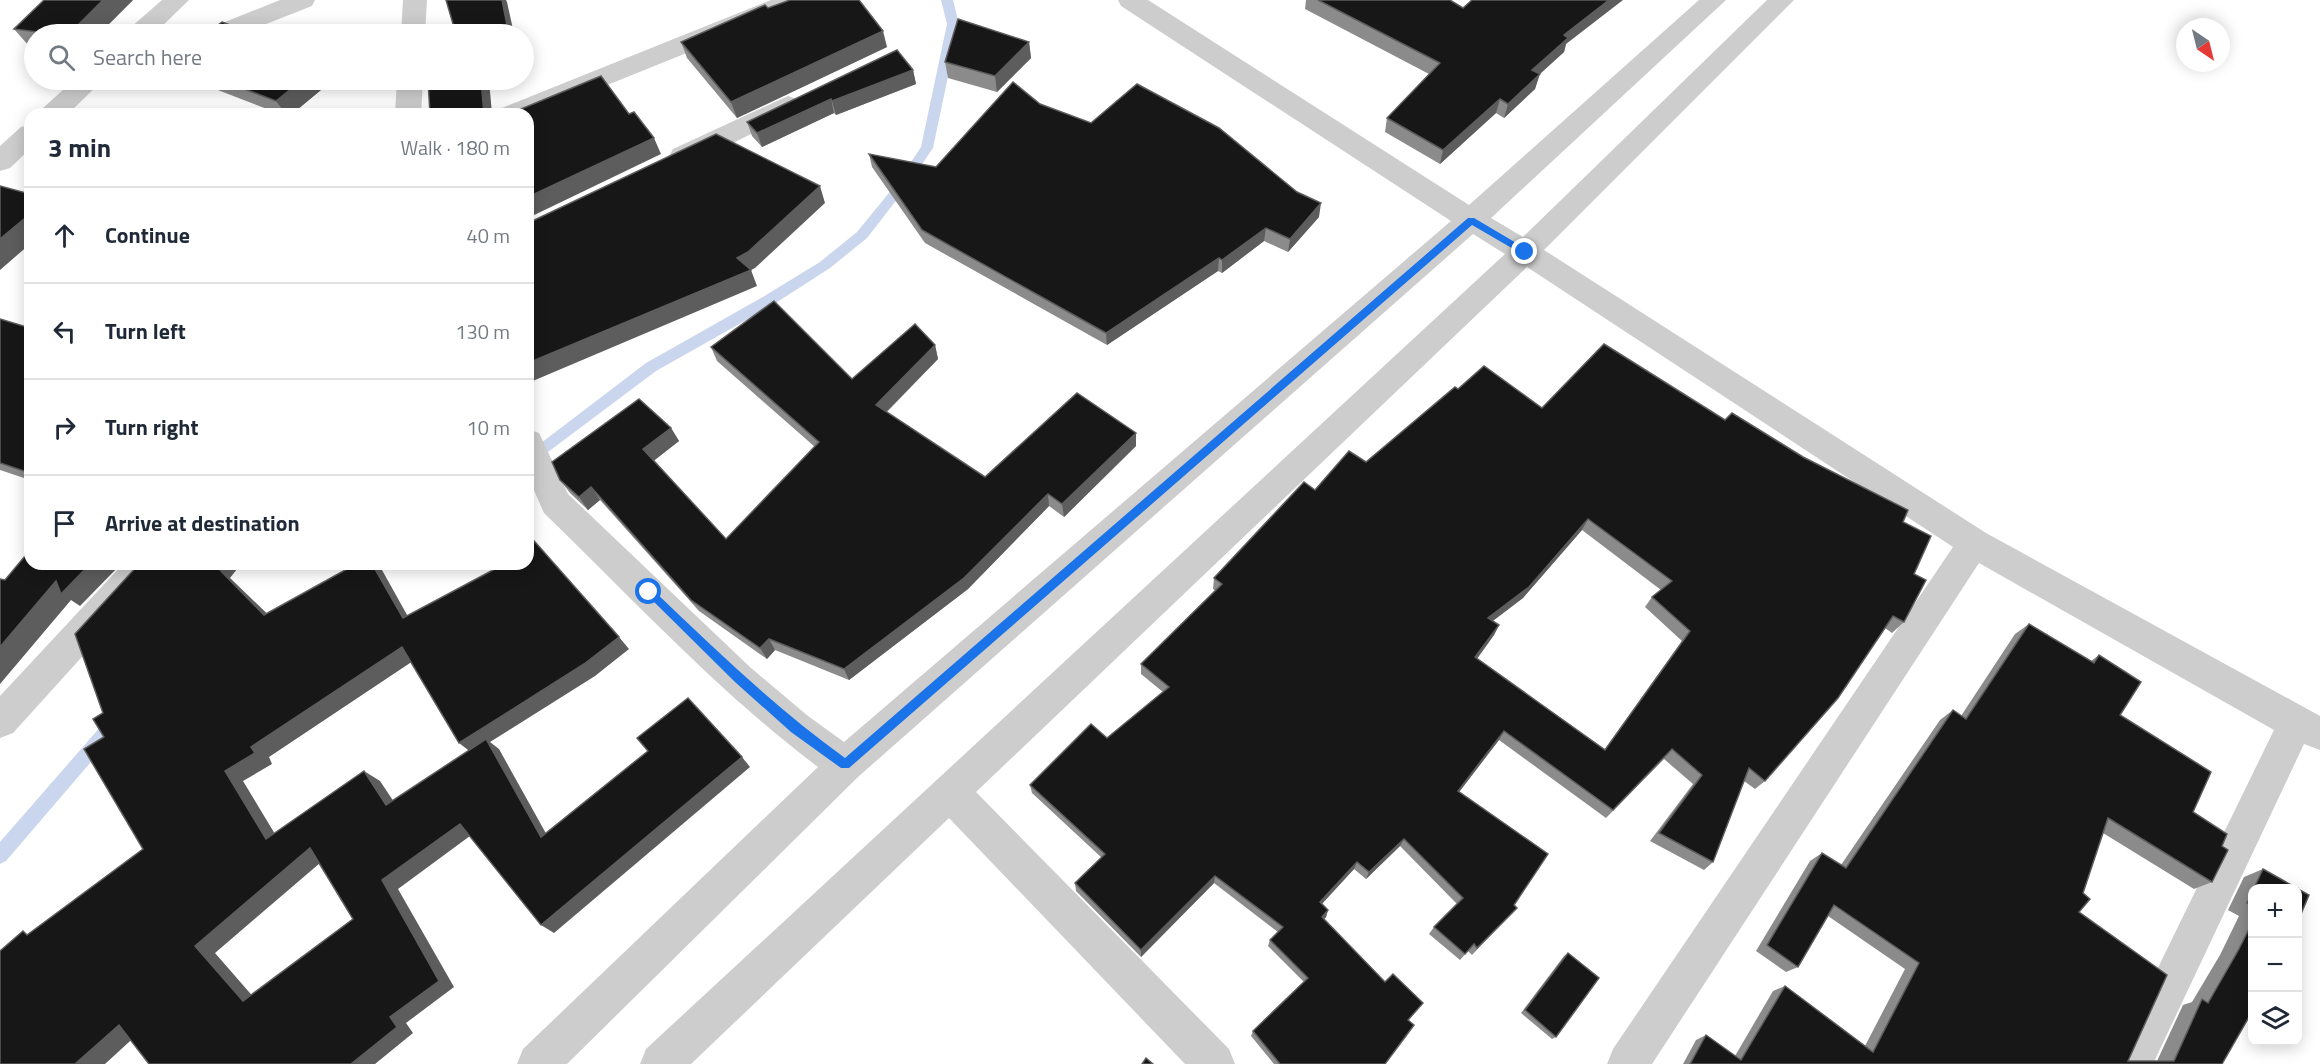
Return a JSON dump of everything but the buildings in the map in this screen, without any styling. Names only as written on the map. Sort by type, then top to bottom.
[{"type":"street","points":[[150,24],[177,0]]},
{"type":"street","points":[[244,24],[303,0]]},
{"type":"street","points":[[526,108],[794,0]]},
{"type":"street","points":[[1130,0],[1974,543],[2308,728],[2132,1064]]},
{"type":"street","points":[[538,1064],[845,765],[1471,220],[1714,0]]},
{"type":"street","points":[[661,1064],[1525,252],[1782,0]]},
{"type":"street","points":[[415,24],[419,2]]},
{"type":"street","points":[[58,108],[78,90]]},
{"type":"street","points":[[408,108],[409,90]]},
{"type":"street","points":[[657,169],[807,97]]},
{"type":"street","points":[[0,161],[24,139]]},
{"type":"street","points":[[534,455],[556,503],[739,679],[795,728],[845,765]]},
{"type":"street","points":[[1628,1064],[1974,543]]},
{"type":"street","points":[[0,721],[139,570]]},
{"type":"street","points":[[950,792],[1214,1064]]},
{"type":"waterway","points":[[534,456],[651,367],[766,302],[825,265],[862,235],[901,186],[927,148],[953,24],[947,0]]},
{"type":"waterway","points":[[0,855],[108,730],[117,723]]},
{"type":"route","points":[[649,592],[739,679],[795,728],[845,765],[1471,220],[1525,252]]}]
